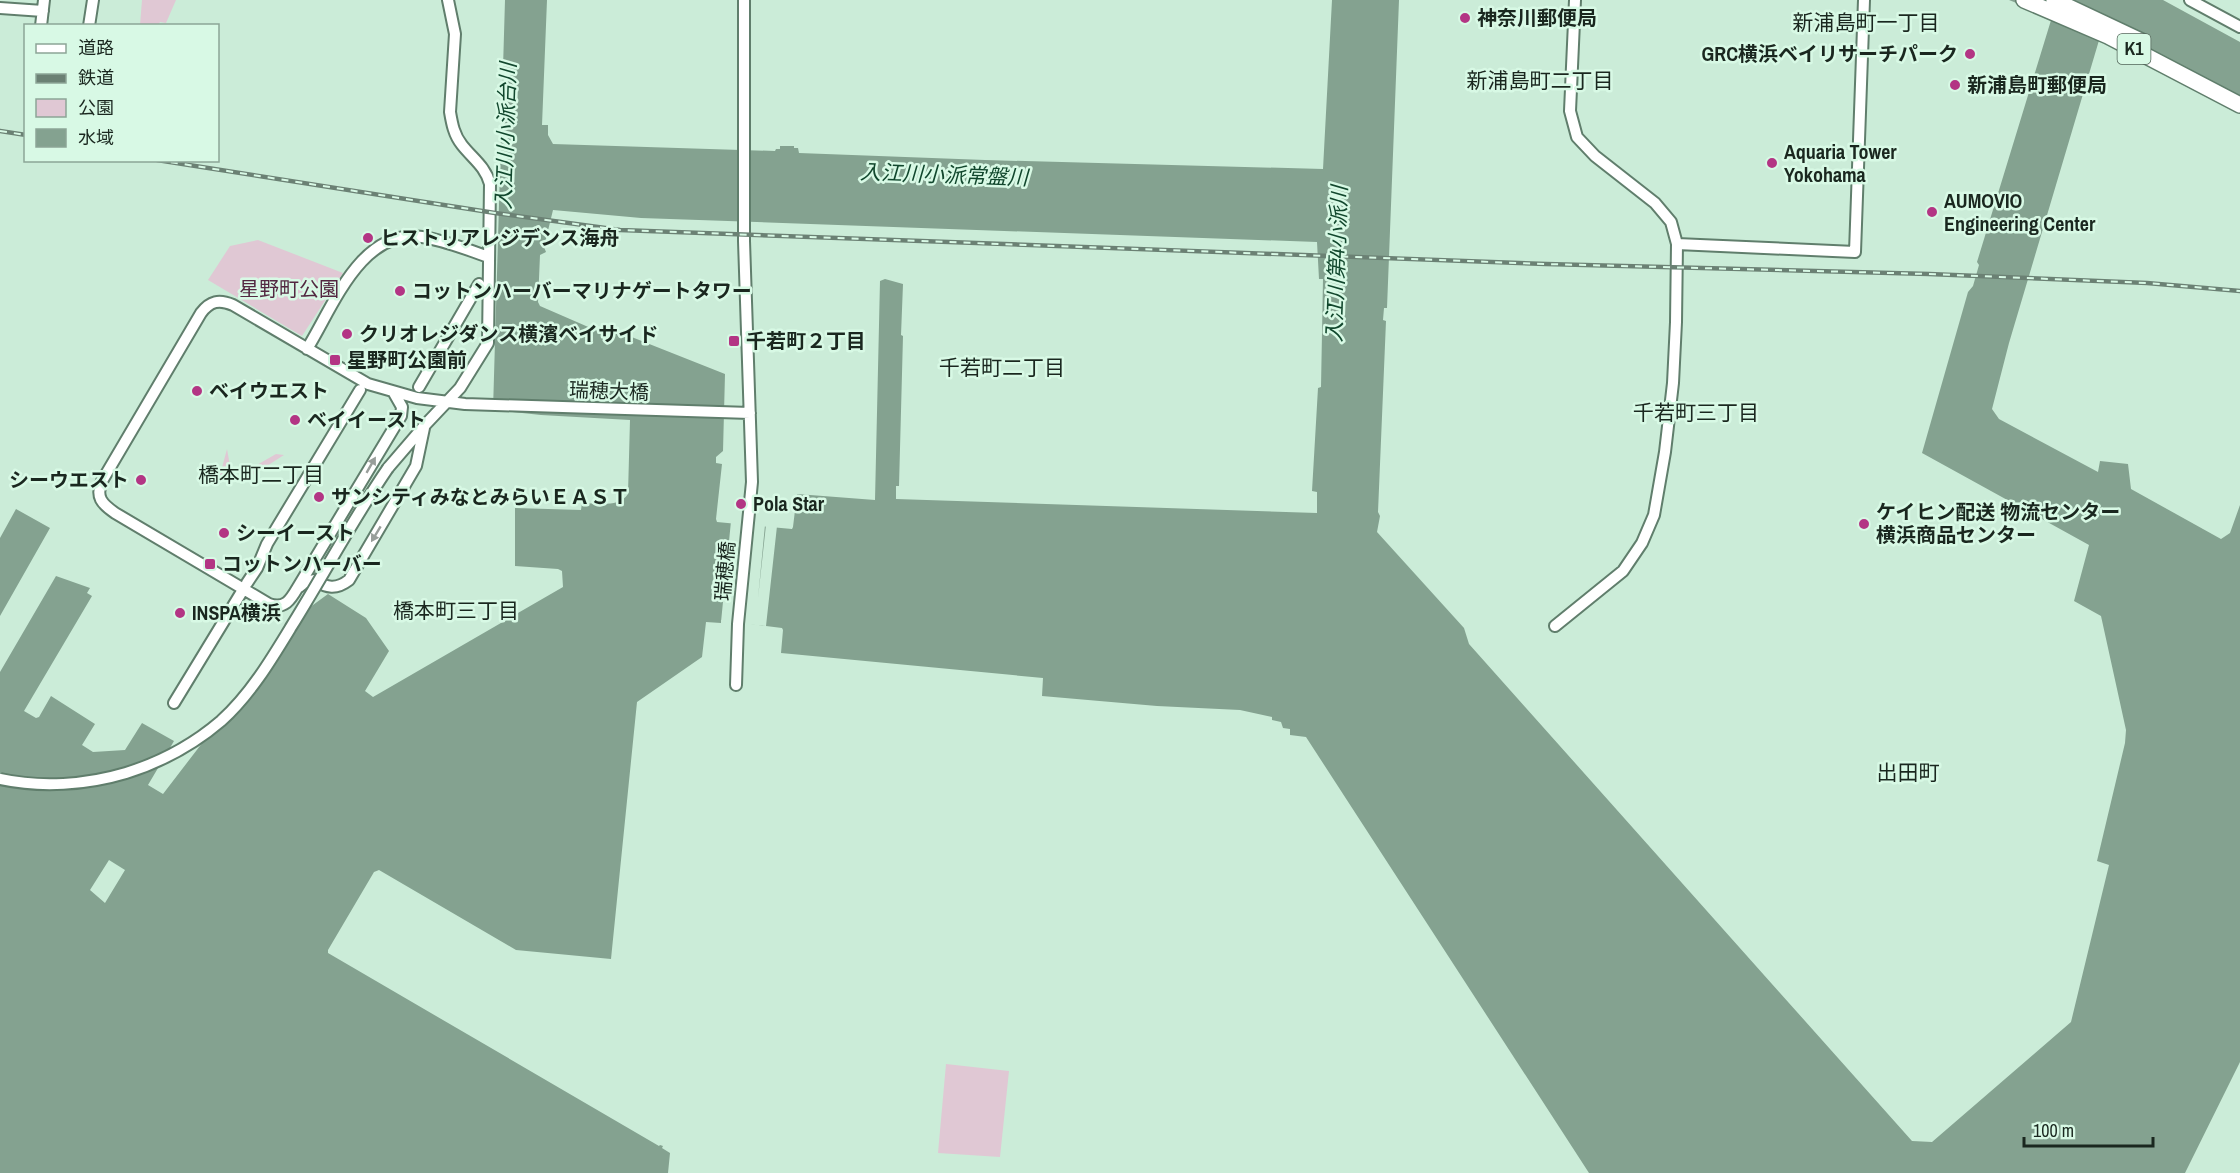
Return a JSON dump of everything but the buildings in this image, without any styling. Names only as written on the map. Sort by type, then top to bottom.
[{"type":"highway","name":"K1","points":[[2025,0],[2118,41],[2240,105]]},
{"type":"highway","name":"K1","points":[[2054,0],[2122,31],[2240,93]]},
{"type":"street","points":[[89,24],[93,0]]},
{"type":"street","points":[[0,779],[49,784],[95,780],[142,768],[188,746],[205,735],[233,709],[272,658],[388,468],[424,424],[466,381],[486,349],[491,207],[489,179],[482,165],[458,138],[453,128],[450,112],[455,34],[448,0]]},
{"type":"street","name":"瑞穂橋","points":[[736,685],[738,624],[752,482],[744,219],[744,0]]},
{"type":"street","points":[[1555,626],[1623,572],[1642,543],[1654,515],[1665,452],[1673,383],[1677,244],[1671,222],[1655,203],[1595,156],[1577,136],[1570,111],[1575,0]]},
{"type":"street","points":[[1677,244],[1855,252],[1864,0]]},
{"type":"street","points":[[2190,0],[2240,27]]},
{"type":"street","points":[[0,8],[43,6],[41,24]]},
{"type":"street","points":[[307,349],[358,264],[381,245],[399,238],[423,237],[489,256]]},
{"type":"street","points":[[419,387],[480,284]]},
{"type":"street","points":[[394,393],[402,407],[401,416],[298,587],[286,604],[278,607],[269,604],[115,513],[104,505],[98,492],[102,480],[201,313],[209,304],[220,301],[229,303],[368,384],[394,393],[447,403]]},
{"type":"street","points":[[247,583],[257,568],[267,544],[360,390]]},
{"type":"street","name":"瑞穂大橋","points":[[447,403],[750,413]]},
{"type":"street","points":[[312,564],[314,580],[324,587],[341,586],[349,580],[416,466],[424,424]]},
{"type":"street","points":[[298,587],[314,580]]},
{"type":"street","points":[[174,703],[241,593]]},
{"type":"green space","points":[[142,0],[176,0],[166,23],[140,24]]},
{"type":"green space","name":"星野町公園","points":[[258,240],[343,273],[302,336],[208,280],[230,246]]},
{"type":"green space","points":[[227,449],[232,477],[220,475]]},
{"type":"green space","points":[[276,454],[284,455],[245,480],[255,466]]},
{"type":"green space","points":[[946,1064],[1009,1071],[1000,1157],[938,1153]]},
{"type":"water","points":[[505,0],[547,0],[542,125],[548,125],[548,135],[553,144],[775,151],[780,149],[780,146],[794,146],[798,148],[799,153],[1323,169],[1332,0],[1399,0],[1387,308],[1384,308],[1383,320],[1386,321],[1378,512],[1380,516],[1377,532],[1464,628],[1469,644],[1912,1141],[1932,1142],[2071,1022],[2109,865],[2097,861],[2125,743],[2126,730],[2101,616],[2074,601],[2089,545],[1922,453],[1968,292],[1973,286],[1979,265],[1977,262],[2052,17],[2009,0],[2163,0],[2240,42],[2240,112],[2100,37],[2009,343],[1992,409],[1999,419],[2098,472],[2100,461],[2128,464],[2131,489],[2221,539],[2230,533],[2240,505],[2240,1062],[2185,1173],[1589,1173],[1306,737],[1290,735],[1290,729],[1283,728],[1281,722],[1272,720],[1272,717],[1240,710],[1157,706],[1042,696],[1043,678],[781,653],[782,628],[721,620],[721,623],[706,622],[702,657],[637,702],[611,959],[516,950],[379,870],[374,872],[328,950],[328,953],[659,1146],[663,1146],[662,1148],[670,1153],[668,1173],[0,1173],[0,672],[56,576],[90,588],[87,593],[92,596],[24,711],[36,718],[39,717],[51,696],[95,724],[82,745],[93,752],[125,750],[142,723],[174,741],[148,785],[163,794],[302,613],[328,594],[366,618],[389,651],[365,691],[373,697],[563,587],[562,571],[558,569],[515,566],[515,508],[581,510],[582,503],[607,504],[624,498],[628,494],[630,420],[493,410]],"holes":[[[553,210],[641,218],[1317,242],[1319,279],[1323,279],[1321,387],[1318,388],[1312,491],[1317,492],[1317,513],[896,499],[896,486],[899,486],[903,284],[885,279],[880,281],[875,500],[797,494],[792,529],[717,522],[722,464],[716,463],[716,457],[723,451],[725,374],[619,332],[609,336],[540,306],[538,302],[540,255],[546,252],[544,247]],[[109,860],[125,870],[105,903],[90,890]]]},
{"type":"water","points":[[16,509],[50,528],[0,616],[0,538]]},
{"type":"pier","points":[[731,521],[765,525],[758,598],[766,525],[777,526],[766,626],[721,622]]},
{"type":"railway","points":[[0,131],[24,135]]},
{"type":"railway","points":[[170,162],[495,213],[620,230],[1546,264],[1929,274],[2147,283],[2240,291]]},
{"type":"place","name":"神奈川郵便局","points":[[1465,18]]},
{"type":"place","name":"GRC横浜ベイリサーチパーク","points":[[1970,54]]},
{"type":"place","name":"新浦島町郵便局","points":[[1955,85]]},
{"type":"place","name":"Aquaria Tower Yokohama","points":[[1772,163]]},
{"type":"place","name":"AUMOVIO Engineering Center","points":[[1932,212]]},
{"type":"place","name":"ヒストリアレジデンス海舟","points":[[368,238]]},
{"type":"place","name":"コットンハーバーマリナゲートタワー","points":[[400,291]]},
{"type":"place","name":"クリオレジダンス横濱ベイサイド","points":[[347,334]]},
{"type":"place","name":"千若町２丁目","points":[[734,341]]},
{"type":"place","name":"星野町公園前","points":[[335,360]]},
{"type":"place","name":"ベイウエスト","points":[[197,391]]},
{"type":"place","name":"ベイイースト","points":[[295,420]]},
{"type":"place","name":"シーウエスト","points":[[141,480]]},
{"type":"place","name":"サンシティみなとみらいＥＡＳＴ","points":[[319,497]]},
{"type":"place","name":"Pola Star","points":[[741,504]]},
{"type":"place","name":"ケイヒン配送 物流センター 横浜商品センター","points":[[1864,524]]},
{"type":"place","name":"シーイースト","points":[[224,533]]},
{"type":"place","name":"コットンハーバー","points":[[210,564]]},
{"type":"place","name":"INSPA横浜","points":[[180,613]]},
{"type":"district","name":"新浦島町一丁目","points":[[1866,23]]},
{"type":"district","name":"新浦島町二丁目","points":[[1540,81]]},
{"type":"district","name":"千若町二丁目","points":[[1002,368]]},
{"type":"district","name":"千若町三丁目","points":[[1696,413]]},
{"type":"district","name":"橋本町二丁目","points":[[261,475]]},
{"type":"district","name":"橋本町三丁目","points":[[456,611]]},
{"type":"district","name":"出田町","points":[[1908,773]]},
{"type":"water label","name":"入江川小派台川","points":[[506,136]]},
{"type":"water label","name":"入江川小派常盤川","points":[[944,175]]},
{"type":"water label","name":"入江川第4小派川","points":[[1337,264]]}]
